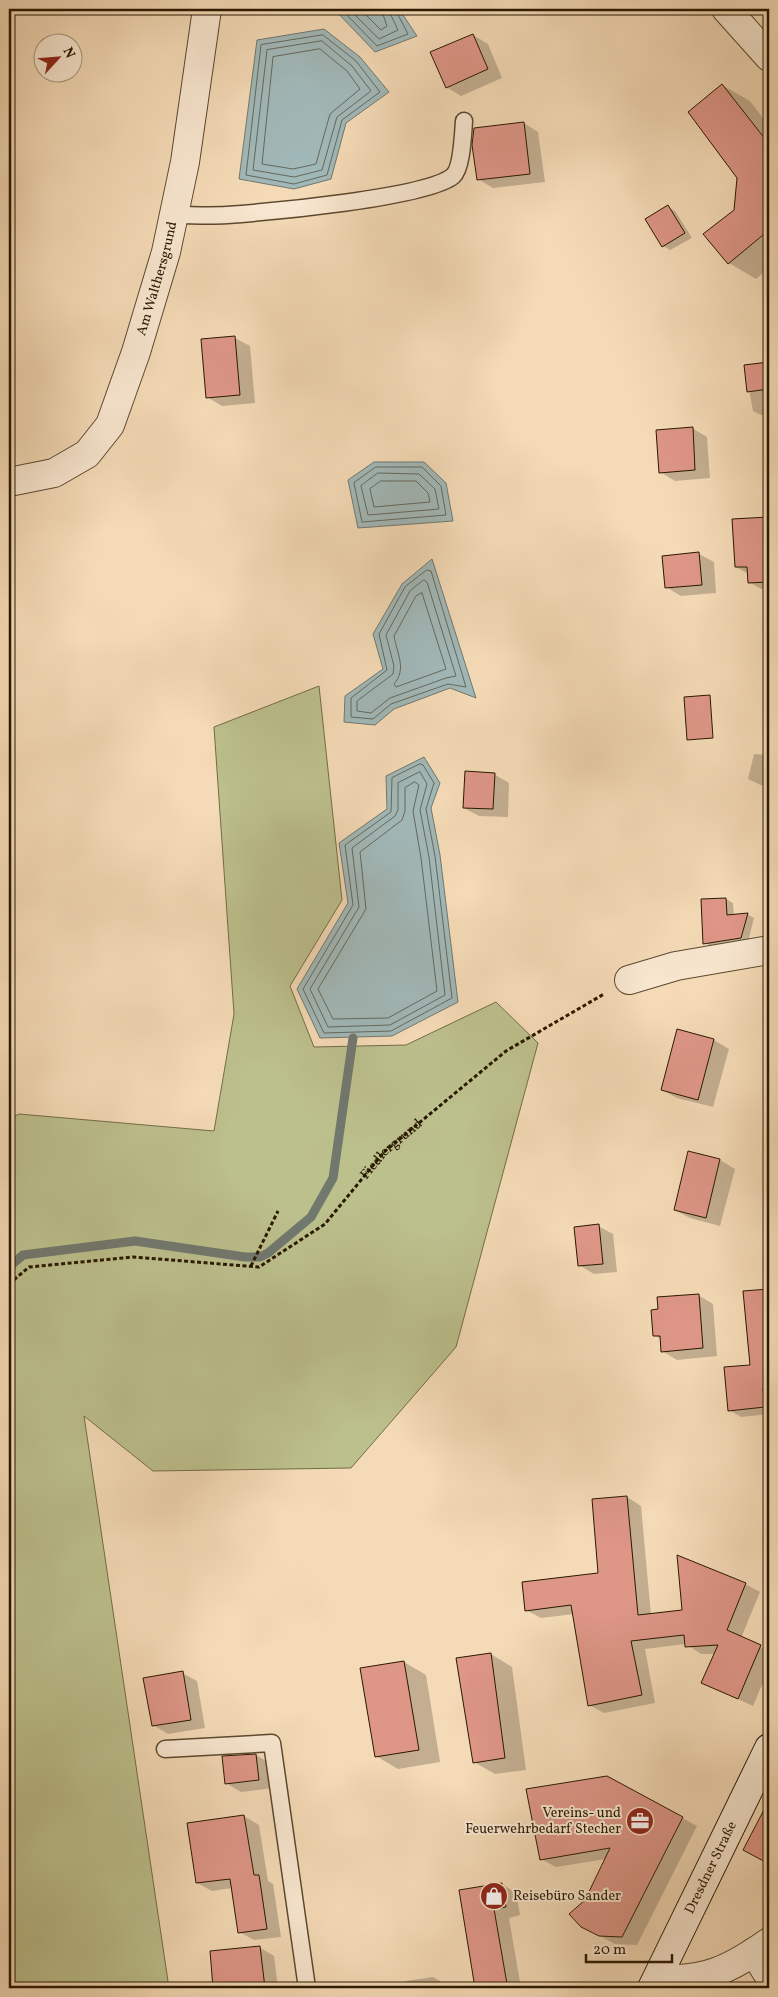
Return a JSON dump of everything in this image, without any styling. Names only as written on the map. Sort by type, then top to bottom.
[{"type":"street","name":"Am Walthersgrund","points":[[9,482],[54,473],[87,454],[110,425],[136,352],[166,252],[185,162],[207,9]]},
{"type":"street","points":[[726,9],[769,57]]},
{"type":"street","points":[[629,980],[676,966],[769,950]]},
{"type":"street","name":"Dresdner Straße","points":[[655,1983],[769,1748]]},
{"type":"street","points":[[655,1983],[700,1978],[762,1947],[769,1976]]},
{"type":"lane","points":[[174,215],[226,215],[343,202],[420,189],[440,183],[454,175],[460,160],[464,121]]},
{"type":"lane","points":[[165,1749],[272,1743],[307,1988]]},
{"type":"path","name":"Fiedlergrund","points":[[9,1284],[29,1267],[133,1257],[259,1267],[325,1224],[384,1152],[506,1051],[629,980]]},
{"type":"path","points":[[251,1266],[278,1211]]},
{"type":"green space","points":[[319,686],[342,900],[290,986],[314,1047],[406,1045],[496,1002],[538,1043],[456,1347],[351,1468],[153,1471],[84,1416],[169,1988],[9,1988],[9,1119],[19,1114],[214,1131],[234,1014],[214,727]]},
{"type":"water","points":[[334,9],[399,9],[417,36],[375,52]]},
{"type":"water","points":[[324,29],[360,57],[389,92],[346,123],[331,179],[294,189],[239,179],[257,40]]},
{"type":"water","points":[[374,462],[424,462],[446,483],[453,521],[358,528],[348,480]]},
{"type":"water","points":[[432,559],[476,698],[450,688],[394,709],[375,725],[344,722],[345,696],[383,669],[373,634],[402,584]]},
{"type":"water","points":[[424,757],[440,783],[431,808],[440,855],[458,1002],[392,1036],[320,1038],[297,989],[348,903],[339,843],[387,809],[386,776]]},
{"type":"building","points":[[473,34],[488,69],[446,88],[430,52]]},
{"type":"building","points":[[722,84],[769,144],[769,230],[728,264],[703,234],[734,210],[737,178],[688,112]]},
{"type":"building","points":[[524,122],[530,174],[477,180],[472,145],[474,128]]},
{"type":"building","points":[[668,205],[685,233],[662,247],[645,219]]},
{"type":"building","points":[[235,336],[240,395],[206,398],[201,339]]},
{"type":"building","points":[[769,362],[769,389],[747,392],[744,365]]},
{"type":"building","points":[[693,427],[695,470],[659,473],[656,430]]},
{"type":"building","points":[[769,517],[769,582],[748,583],[747,567],[735,567],[732,519]]},
{"type":"building","points":[[699,552],[702,585],[665,588],[662,556]]},
{"type":"building","points":[[710,695],[713,738],[687,740],[684,697]]},
{"type":"building","points":[[465,771],[495,773],[493,809],[463,808]]},
{"type":"building","points":[[726,898],[727,915],[748,913],[741,938],[703,944],[701,899]]},
{"type":"building","points":[[677,1029],[714,1039],[698,1100],[661,1090]]},
{"type":"building","points":[[688,1151],[720,1159],[706,1218],[674,1210]]},
{"type":"building","points":[[599,1224],[603,1264],[578,1266],[574,1227]]},
{"type":"building","points":[[769,1289],[769,1387],[763,1388],[765,1407],[728,1411],[724,1367],[750,1365],[743,1291]]},
{"type":"building","points":[[699,1294],[703,1348],[661,1352],[660,1336],[653,1336],[651,1310],[658,1309],[657,1297]]},
{"type":"building","points":[[627,1496],[638,1615],[682,1610],[677,1555],[746,1583],[727,1630],[761,1645],[738,1699],[701,1683],[718,1645],[685,1647],[684,1635],[631,1641],[642,1695],[588,1706],[571,1605],[525,1611],[522,1582],[598,1573],[592,1499]]},
{"type":"building","points":[[491,1653],[505,1758],[473,1763],[456,1658]]},
{"type":"building","points":[[404,1661],[419,1750],[375,1757],[360,1668]]},
{"type":"building","points":[[183,1671],[191,1720],[152,1726],[143,1678]]},
{"type":"building","points":[[256,1754],[259,1780],[225,1784],[222,1756]]},
{"type":"building","points":[[607,1776],[683,1817],[622,1937],[599,1936],[581,1927],[569,1914],[585,1900],[610,1848],[540,1860],[526,1789]]},
{"type":"building","points":[[769,1800],[769,1864],[743,1850]]},
{"type":"building","points":[[244,1815],[254,1875],[259,1875],[267,1929],[238,1933],[230,1879],[196,1883],[187,1823]]},
{"type":"building","points":[[502,1883],[506,1907],[494,1909],[507,1984],[475,1988],[459,1890]]},
{"type":"building","points":[[260,1946],[265,1988],[213,1988],[210,1951]]},
{"type":"waterway","points":[[9,1267],[23,1255],[135,1241],[245,1257],[260,1257],[268,1253],[311,1217],[333,1178],[353,1038]]},
{"type":"place","name":"Vereins- und Feuerwehrbedarf Stecher","points":[[640,1821]]},
{"type":"place","name":"Reisebüro Sander","points":[[494,1896]]}]
